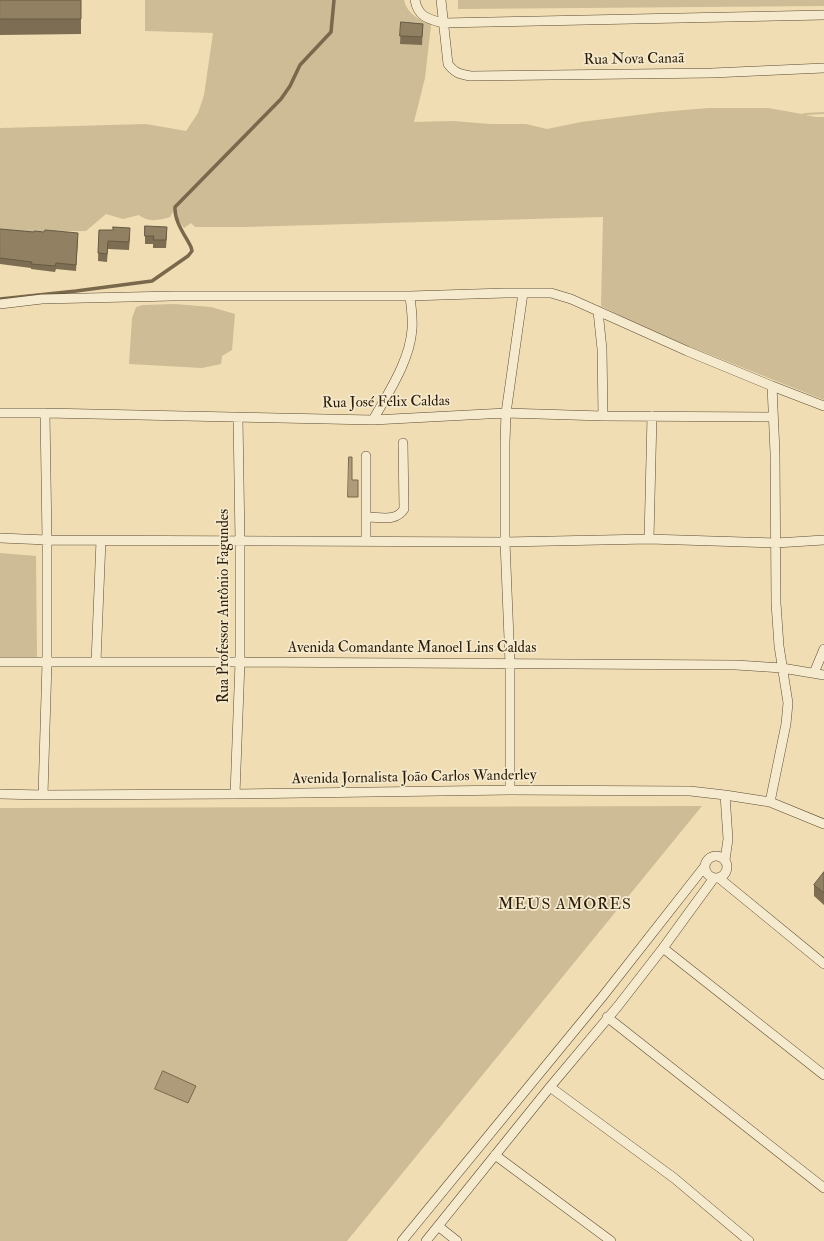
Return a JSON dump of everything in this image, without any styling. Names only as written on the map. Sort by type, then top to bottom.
[{"type":"street","points":[[415,0],[424,17],[443,23],[824,14]]},
{"type":"street","points":[[441,0],[443,23]]},
{"type":"street","name":"Rua Nova Canaã","points":[[443,23],[448,64],[455,72],[462,75],[712,73],[824,68]]},
{"type":"street","points":[[510,790],[510,663],[505,542],[505,443],[506,413],[523,293]]},
{"type":"street","points":[[0,304],[42,299],[173,296],[410,296],[551,293],[571,299],[686,351],[824,406]]},
{"type":"street","points":[[373,420],[399,374],[410,345],[413,317],[410,296]]},
{"type":"street","points":[[598,311],[602,349],[603,416]]},
{"type":"street","points":[[770,802],[786,724],[788,703],[778,641],[776,603],[775,453],[772,417],[772,386]]},
{"type":"street","points":[[43,795],[47,662],[45,413]]},
{"type":"street","name":"Rua José Félix Caldas","points":[[0,414],[45,413],[373,420],[506,413],[603,416],[772,417]]},
{"type":"street","points":[[649,539],[652,416]]},
{"type":"street","name":"Rua Professor Antônio Fagundes","points":[[235,794],[240,662],[238,418]]},
{"type":"street","points":[[367,517],[394,518],[401,514],[404,509],[402,442]]},
{"type":"street","points":[[366,456],[366,541]]},
{"type":"street","points":[[0,538],[47,540],[505,542],[649,539],[776,543],[824,540]]},
{"type":"street","points":[[96,662],[101,540]]},
{"type":"street","points":[[814,673],[824,649]]},
{"type":"street","name":"Avenida Comandante Manoel Lins Caldas","points":[[0,662],[736,665],[782,668],[824,675]]},
{"type":"street","name":"Avenida Jornalista João Carlos Wanderley","points":[[0,794],[235,794],[510,790],[690,791],[770,802],[824,824]]},
{"type":"street","points":[[426,1241],[607,1017],[618,1006],[717,878],[726,873],[727,868],[725,860],[728,839],[725,795]]},
{"type":"street","points":[[402,1241],[603,996],[709,858],[713,856],[722,857],[725,860]]},
{"type":"street","points":[[704,866],[707,874],[717,878],[824,964]]},
{"type":"street","points":[[663,948],[824,1075]]},
{"type":"street","points":[[603,996],[618,1006]]},
{"type":"street","points":[[586,1016],[598,1029]]},
{"type":"street","points":[[607,1017],[824,1188]]},
{"type":"street","points":[[550,1087],[674,1178],[750,1241]]},
{"type":"street","points":[[488,1136],[502,1146]]},
{"type":"street","points":[[474,1152],[487,1164]]},
{"type":"street","points":[[495,1155],[611,1241]]},
{"type":"street","points":[[438,1226],[457,1241]]},
{"type":"shaded area","points":[[145,0],[404,0],[411,13],[418,19],[431,25],[425,78],[414,122],[453,121],[490,124],[526,124],[547,129],[581,122],[708,108],[768,108],[802,114],[824,112],[824,114],[805,115],[824,117],[824,400],[648,330],[601,306],[603,217],[244,227],[195,227],[191,223],[184,228],[177,219],[175,208],[170,217],[158,220],[150,220],[139,215],[123,219],[106,214],[86,231],[0,232],[0,128],[146,124],[186,131],[198,113],[204,95],[213,33],[145,31]]},
{"type":"shaded area","points":[[458,0],[824,0],[824,6],[458,9]]},
{"type":"shaded area","points":[[175,304],[211,307],[235,314],[232,350],[222,356],[221,364],[202,368],[129,364],[132,318],[136,307],[143,305]]},
{"type":"shaded area","points":[[349,457],[352,457],[352,480],[358,480],[358,497],[348,497]]},
{"type":"shaded area","points":[[0,553],[36,556],[37,658],[0,657]]},
{"type":"shaded area","points":[[702,806],[347,1241],[0,1241],[0,808]]},
{"type":"shaded area","points":[[163,1071],[196,1086],[188,1103],[155,1089]]},
{"type":"building","points":[[0,0],[81,0],[81,19],[0,19]]},
{"type":"building","points":[[401,22],[423,24],[422,37],[400,36]]},
{"type":"building","points":[[145,226],[167,227],[166,240],[153,240],[154,236],[145,236]]},
{"type":"building","points":[[113,227],[130,228],[129,242],[108,241],[107,254],[98,253],[99,230],[113,230]]},
{"type":"building","points":[[0,229],[34,232],[44,232],[45,230],[78,233],[76,265],[56,263],[55,266],[31,264],[32,262],[0,258]]},
{"type":"building","points":[[824,872],[824,893],[814,885]]},
{"type":"waterway","points":[[0,299],[152,281],[188,256],[192,251],[191,247],[178,223],[175,207],[281,99],[290,86],[300,65],[331,32],[334,0]]},
{"type":"district","name":"MEUS AMORES","points":[[565,906]]}]
